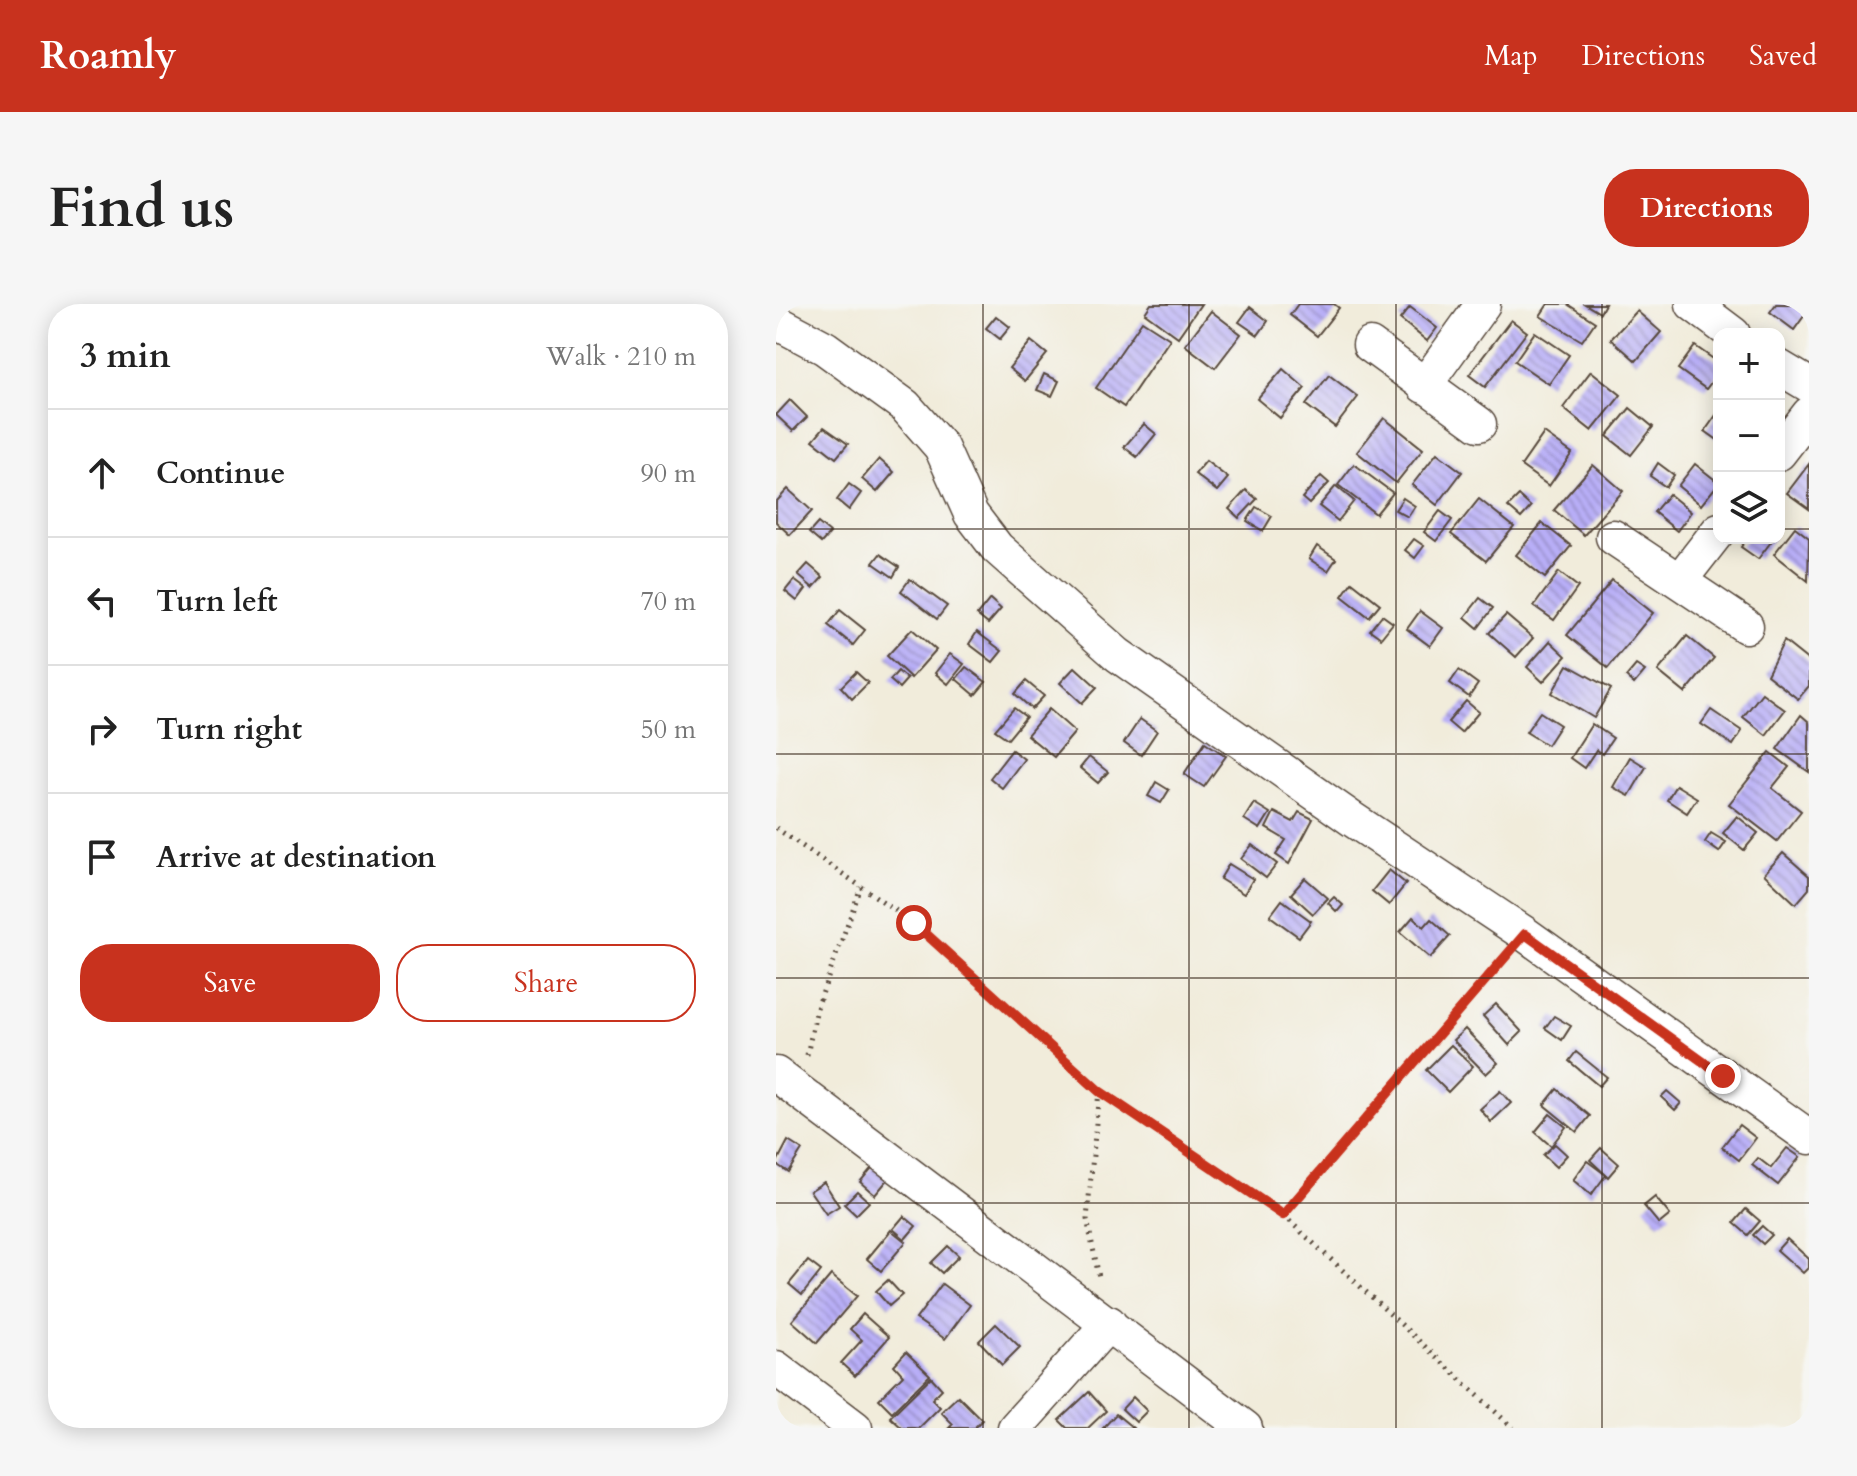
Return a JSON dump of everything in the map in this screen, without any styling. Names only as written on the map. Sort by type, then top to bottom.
[{"type":"street","points":[[1424,386],[1483,304]]},
{"type":"street","points":[[1693,304],[1725,328]]},
{"type":"street","points":[[776,322],[825,348],[905,406],[941,447],[971,514],[997,548],[1118,655],[1352,819],[1525,934],[1809,1137]]},
{"type":"street","points":[[1370,345],[1479,424]]},
{"type":"street","points":[[1785,371],[1809,385]]},
{"type":"street","points":[[1785,445],[1809,414]]},
{"type":"street","points":[[1613,537],[1746,626]]},
{"type":"street","points":[[1680,580],[1713,538]]},
{"type":"street","points":[[788,1083],[1245,1428]]},
{"type":"street","points":[[1015,1428],[1109,1323]]},
{"type":"street","points":[[776,1368],[855,1428]]},
{"type":"path","points":[[776,828],[914,923],[1099,1091],[1283,1215],[1513,1428]]},
{"type":"path","points":[[788,1083],[861,887]]},
{"type":"path","points":[[1283,1215],[1525,934]]},
{"type":"path","points":[[1099,1091],[1087,1219],[1109,1323]]},
{"type":"building","points":[[1151,304],[1201,304],[1178,337],[1145,313]]},
{"type":"building","points":[[1298,304],[1334,304],[1339,308],[1317,336],[1290,315]]},
{"type":"building","points":[[1548,304],[1567,304],[1595,322],[1582,341],[1540,316]]},
{"type":"building","points":[[1585,304],[1605,304],[1600,313]]},
{"type":"building","points":[[1776,304],[1809,304],[1809,309],[1794,330],[1770,312]]},
{"type":"building","points":[[1250,307],[1268,321],[1258,335],[1239,322]]},
{"type":"building","points":[[1410,307],[1437,328],[1427,341],[1400,319]]},
{"type":"building","points":[[1211,311],[1241,334],[1215,368],[1185,345]]},
{"type":"building","points":[[1637,311],[1661,332],[1636,361],[1611,339]]},
{"type":"building","points":[[996,316],[1010,327],[1000,339],[986,328]]},
{"type":"building","points":[[1511,320],[1527,332],[1485,387],[1469,375]]},
{"type":"building","points":[[1142,321],[1170,339],[1124,407],[1096,388]]},
{"type":"building","points":[[1535,332],[1569,355],[1549,384],[1515,361]]},
{"type":"building","points":[[1031,341],[1047,354],[1025,381],[1009,368]]},
{"type":"building","points":[[1695,346],[1713,359],[1713,380],[1706,389],[1678,369]]},
{"type":"building","points":[[1283,369],[1305,388],[1280,418],[1257,399]]},
{"type":"building","points":[[1591,371],[1621,395],[1592,431],[1563,408]]},
{"type":"building","points":[[1044,374],[1059,381],[1052,396],[1037,390]]},
{"type":"building","points":[[1329,375],[1358,397],[1335,427],[1306,405]]},
{"type":"building","points":[[790,400],[807,417],[793,431],[776,415]]},
{"type":"building","points":[[1630,408],[1653,427],[1631,455],[1607,436]]},
{"type":"building","points":[[1384,418],[1423,449],[1396,483],[1357,452]]},
{"type":"building","points":[[1713,420],[1713,437],[1705,431]]},
{"type":"building","points":[[1144,424],[1156,434],[1137,457],[1124,447]]},
{"type":"building","points":[[824,427],[848,444],[836,458],[813,440]]},
{"type":"building","points":[[1544,433],[1572,453],[1549,486],[1521,466]]},
{"type":"building","points":[[1437,453],[1462,472],[1437,505],[1412,485]]},
{"type":"building","points":[[879,459],[894,472],[877,492],[862,479]]},
{"type":"building","points":[[1206,461],[1228,478],[1217,491],[1195,474]]},
{"type":"building","points":[[1658,463],[1674,475],[1666,487],[1650,476]]},
{"type":"building","points":[[1354,464],[1393,493],[1376,514],[1338,485]]},
{"type":"building","points":[[1695,464],[1713,478],[1713,490],[1701,505],[1678,486]]},
{"type":"building","points":[[1809,464],[1809,509],[1787,493]]},
{"type":"building","points":[[1593,465],[1623,491],[1584,535],[1554,510]]},
{"type":"building","points":[[1321,476],[1329,483],[1309,504],[1302,498]]},
{"type":"building","points":[[849,484],[861,493],[849,510],[837,500]]},
{"type":"building","points":[[1336,486],[1354,501],[1338,521],[1319,506]]},
{"type":"building","points":[[788,489],[812,511],[790,535],[776,522],[776,502]]},
{"type":"building","points":[[1246,490],[1257,499],[1239,518],[1229,509]]},
{"type":"building","points":[[1669,494],[1691,512],[1677,531],[1654,512]]},
{"type":"building","points":[[1519,496],[1531,507],[1521,518],[1508,507]]},
{"type":"building","points":[[1403,498],[1415,506],[1408,517],[1395,510]]},
{"type":"building","points":[[1479,499],[1514,527],[1486,561],[1451,534]]},
{"type":"building","points":[[1256,507],[1272,516],[1263,531],[1247,521]]},
{"type":"building","points":[[1440,511],[1452,520],[1436,541],[1424,532]]},
{"type":"building","points":[[818,523],[830,533],[821,543],[809,533]]},
{"type":"building","points":[[1542,523],[1571,546],[1545,578],[1516,555]]},
{"type":"building","points":[[1795,527],[1809,538],[1808,581],[1774,554],[1785,544]]},
{"type":"building","points":[[1414,539],[1424,546],[1415,558],[1405,550]]},
{"type":"building","points":[[1743,544],[1769,544],[1758,559],[1741,547]]},
{"type":"building","points":[[1317,546],[1336,559],[1328,571],[1309,559]]},
{"type":"building","points":[[880,554],[899,567],[893,577],[873,563]]},
{"type":"building","points":[[808,564],[823,577],[813,588],[798,575]]},
{"type":"building","points":[[1559,572],[1578,587],[1554,620],[1534,606]]},
{"type":"building","points":[[910,579],[947,606],[937,619],[901,591]]},
{"type":"building","points":[[794,580],[806,589],[797,601],[785,591]]},
{"type":"building","points":[[1612,580],[1653,613],[1608,668],[1567,635]]},
{"type":"building","points":[[1352,582],[1380,604],[1369,617],[1342,596]]},
{"type":"building","points":[[1480,598],[1493,608],[1478,628],[1465,617]]},
{"type":"building","points":[[990,599],[1001,609],[988,624],[977,615]]},
{"type":"building","points":[[840,610],[865,630],[853,645],[828,625]]},
{"type":"building","points":[[1420,611],[1443,628],[1430,646],[1407,629]]},
{"type":"building","points":[[1382,615],[1393,623],[1381,638],[1370,630]]},
{"type":"building","points":[[1506,615],[1533,638],[1516,657],[1489,633]]},
{"type":"building","points":[[912,629],[936,650],[911,678],[887,656]]},
{"type":"building","points":[[977,632],[1002,651],[993,662],[969,644]]},
{"type":"building","points":[[1687,636],[1714,658],[1685,693],[1658,671]]},
{"type":"building","points":[[1550,641],[1566,656],[1543,682],[1527,667]]},
{"type":"building","points":[[1784,641],[1809,661],[1809,686],[1798,699],[1767,675]]},
{"type":"building","points":[[950,654],[964,664],[948,684],[935,673]]},
{"type":"building","points":[[1568,665],[1611,689],[1594,718],[1552,693]]},
{"type":"building","points":[[1636,665],[1645,671],[1634,684],[1626,677]]},
{"type":"building","points":[[966,667],[986,682],[975,695],[956,679]]},
{"type":"building","points":[[1075,667],[1097,687],[1082,703],[1060,683]]},
{"type":"building","points":[[1459,670],[1478,684],[1469,697],[1450,683]]},
{"type":"building","points":[[898,671],[907,679],[899,688],[890,680]]},
{"type":"building","points":[[856,672],[868,683],[852,699],[841,687]]},
{"type":"building","points":[[1026,681],[1044,696],[1032,709],[1015,694]]},
{"type":"building","points":[[1762,693],[1785,710],[1766,735],[1743,717]]},
{"type":"building","points":[[1466,701],[1479,712],[1461,733],[1448,722]]},
{"type":"building","points":[[1014,708],[1026,717],[1008,739],[995,730]]},
{"type":"building","points":[[1049,709],[1075,732],[1054,757],[1027,735]]},
{"type":"building","points":[[1711,710],[1742,731],[1733,745],[1701,724]]},
{"type":"building","points":[[1540,712],[1560,725],[1547,745],[1526,732]]},
{"type":"building","points":[[1801,715],[1809,722],[1809,772],[1777,749]]},
{"type":"building","points":[[1140,719],[1157,731],[1141,755],[1124,743]]},
{"type":"building","points":[[1592,724],[1613,738],[1602,754],[1596,750],[1584,768],[1570,758]]},
{"type":"building","points":[[1205,742],[1226,756],[1204,787],[1184,774]]},
{"type":"building","points":[[1012,750],[1024,759],[1002,788],[990,778]]},
{"type":"building","points":[[1770,752],[1789,767],[1772,788],[1801,811],[1777,841],[1729,804]]},
{"type":"building","points":[[1089,757],[1108,772],[1098,783],[1080,768]]},
{"type":"building","points":[[1630,757],[1646,767],[1629,796],[1613,787]]},
{"type":"building","points":[[1156,782],[1169,790],[1161,803],[1148,796]]},
{"type":"building","points":[[1676,785],[1697,798],[1687,813],[1667,800]]},
{"type":"building","points":[[1254,803],[1270,813],[1260,829],[1244,819]]},
{"type":"building","points":[[1274,812],[1293,822],[1299,812],[1313,819],[1289,864],[1276,855],[1286,840],[1266,828]]},
{"type":"building","points":[[1737,816],[1758,833],[1744,850],[1723,833]]},
{"type":"building","points":[[1711,833],[1726,842],[1719,852],[1705,842]]},
{"type":"building","points":[[1252,845],[1277,864],[1266,878],[1241,859]]},
{"type":"building","points":[[1783,853],[1809,876],[1809,889],[1796,904],[1764,874]]},
{"type":"building","points":[[1229,864],[1253,879],[1244,894],[1220,879]]},
{"type":"building","points":[[1389,870],[1406,884],[1389,905],[1372,891]]},
{"type":"building","points":[[1305,878],[1328,898],[1313,914],[1291,894]]},
{"type":"building","points":[[1334,897],[1343,905],[1337,912],[1328,903]]},
{"type":"building","points":[[1282,900],[1311,921],[1299,937],[1270,916]]},
{"type":"building","points":[[1413,917],[1424,927],[1431,919],[1450,936],[1430,958],[1400,932]]},
{"type":"building","points":[[1496,1004],[1522,1032],[1509,1045],[1483,1016]]},
{"type":"building","points":[[1554,1016],[1571,1026],[1562,1040],[1545,1028]]},
{"type":"building","points":[[1465,1029],[1498,1063],[1486,1074],[1453,1040]]},
{"type":"building","points":[[1451,1045],[1473,1066],[1448,1092],[1426,1070]]},
{"type":"building","points":[[1576,1052],[1607,1077],[1599,1086],[1569,1061]]},
{"type":"building","points":[[1557,1089],[1590,1116],[1577,1132],[1544,1105]]},
{"type":"building","points":[[1500,1091],[1511,1103],[1491,1122],[1480,1109]]},
{"type":"building","points":[[1667,1091],[1681,1103],[1675,1110],[1661,1097]]},
{"type":"building","points":[[1550,1114],[1566,1127],[1551,1146],[1535,1132]]},
{"type":"building","points":[[1739,1125],[1756,1138],[1739,1160],[1722,1147]]},
{"type":"building","points":[[788,1141],[802,1150],[788,1172],[776,1164]]},
{"type":"building","points":[[1555,1144],[1567,1155],[1556,1167],[1543,1155]]},
{"type":"building","points":[[1601,1148],[1619,1164],[1608,1177],[1590,1160]]},
{"type":"building","points":[[1787,1148],[1800,1157],[1778,1185],[1752,1165],[1758,1158],[1771,1168]]},
{"type":"building","points":[[1587,1161],[1606,1175],[1591,1195],[1573,1180]]},
{"type":"building","points":[[875,1164],[890,1177],[875,1195],[860,1182]]},
{"type":"building","points":[[824,1182],[839,1206],[826,1214],[810,1191]]},
{"type":"building","points":[[857,1191],[869,1202],[856,1215],[844,1204]]},
{"type":"building","points":[[1655,1197],[1670,1215],[1659,1224],[1644,1206]]},
{"type":"building","points":[[1746,1209],[1760,1221],[1748,1235],[1734,1223]]},
{"type":"building","points":[[904,1216],[916,1226],[905,1239],[893,1229]]},
{"type":"building","points":[[1762,1226],[1772,1235],[1763,1244],[1753,1235]]},
{"type":"building","points":[[891,1230],[906,1242],[881,1271],[867,1259]]},
{"type":"building","points":[[1787,1239],[1809,1259],[1809,1267],[1803,1273],[1777,1250]]},
{"type":"building","points":[[948,1246],[959,1256],[942,1273],[931,1263]]},
{"type":"building","points":[[808,1261],[821,1271],[802,1295],[789,1284]]},
{"type":"building","points":[[831,1275],[857,1296],[817,1343],[792,1321]]},
{"type":"building","points":[[888,1280],[902,1295],[889,1306],[876,1291]]},
{"type":"building","points":[[942,1284],[970,1305],[945,1339],[916,1319]]},
{"type":"building","points":[[863,1314],[889,1337],[855,1376],[841,1363],[862,1340],[850,1329]]},
{"type":"building","points":[[996,1324],[1020,1347],[1002,1365],[979,1341]]},
{"type":"building","points":[[906,1352],[930,1375],[892,1412],[879,1399],[903,1375],[894,1365]]},
{"type":"building","points":[[931,1377],[942,1389],[932,1399],[940,1407],[919,1428],[902,1428],[890,1417]]},
{"type":"building","points":[[1089,1392],[1106,1411],[1088,1428],[1067,1428],[1059,1420]]},
{"type":"building","points":[[958,1396],[982,1420],[974,1428],[949,1428],[953,1424],[941,1412]]},
{"type":"building","points":[[1133,1397],[1147,1411],[1136,1422],[1122,1409]]},
{"type":"building","points":[[1116,1414],[1133,1428],[1103,1428]]},
{"type":"route","points":[[914,923],[1099,1091],[1283,1215],[1525,934],[1723,1076]]}]
